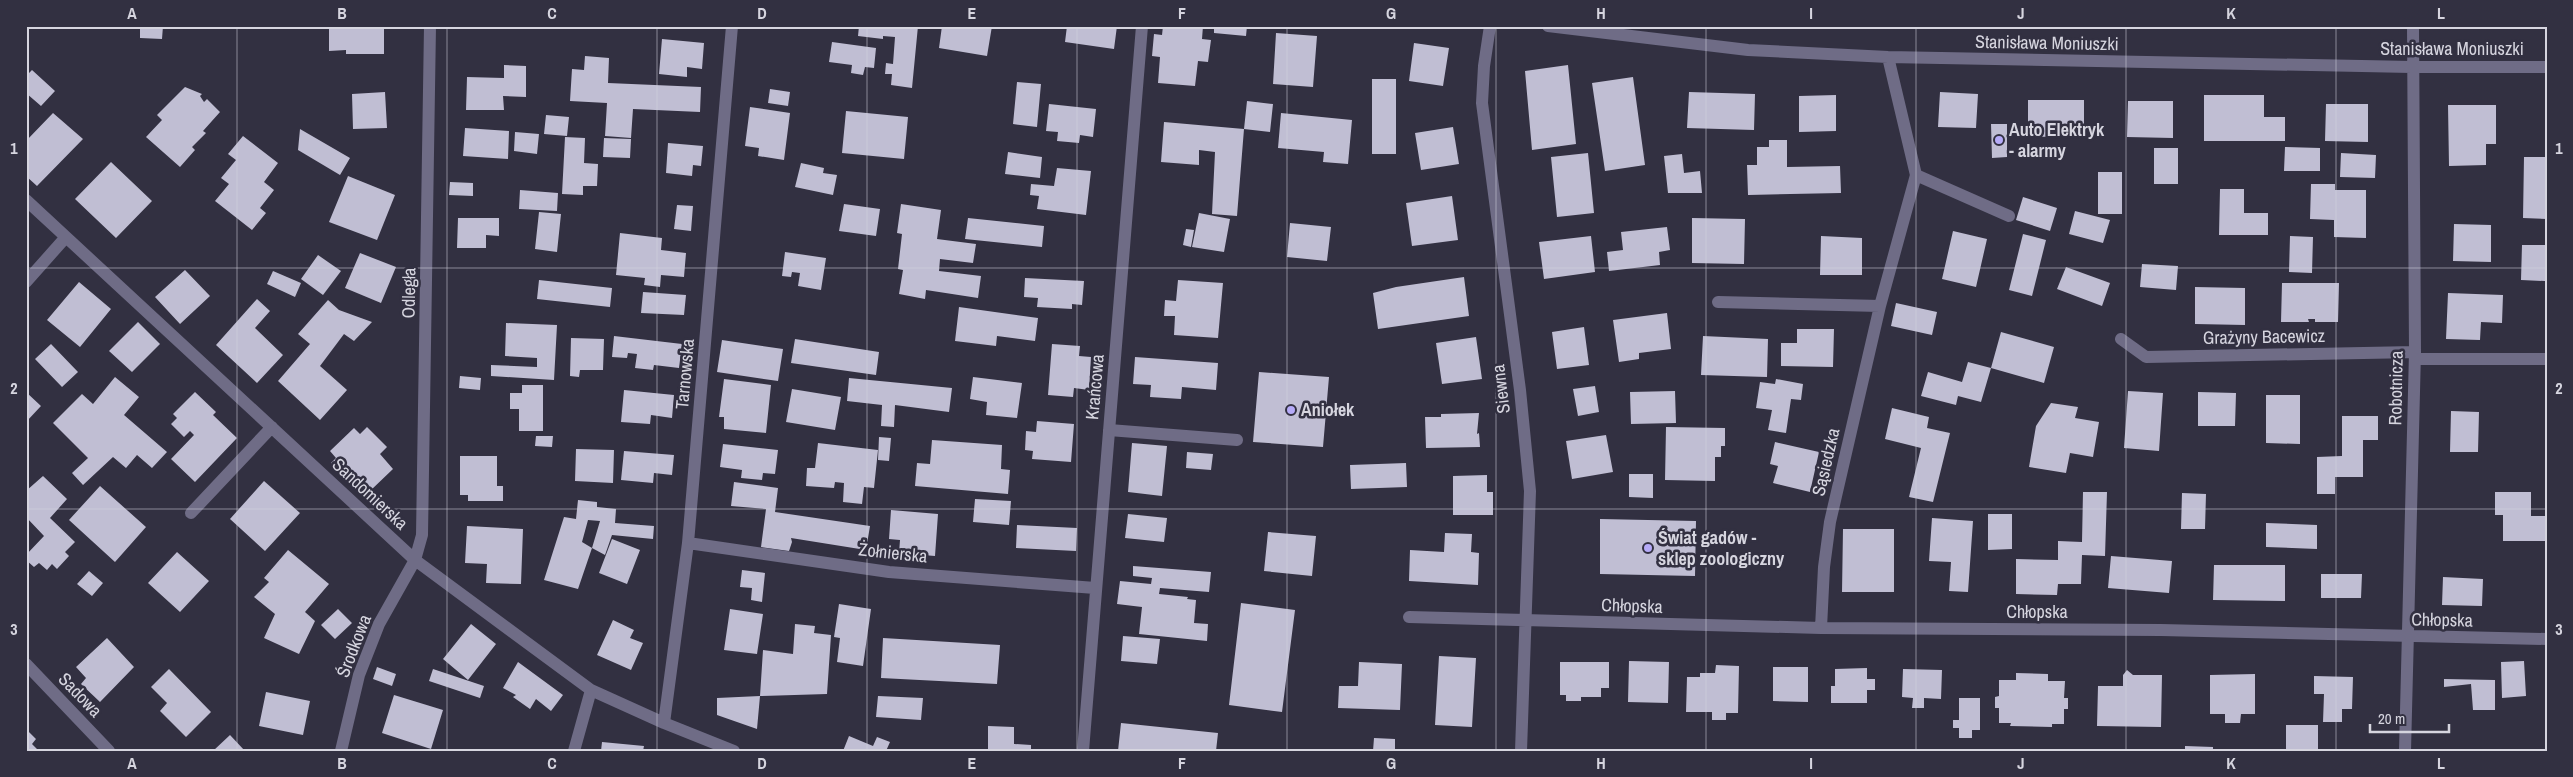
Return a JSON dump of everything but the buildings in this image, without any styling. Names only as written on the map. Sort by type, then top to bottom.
[{"type":"street","name":"Odległa","points":[[415,560],[422,535],[424,474],[430,26]]},
{"type":"street","name":"Tarnowska","points":[[664,723],[688,543],[732,26]]},
{"type":"street","name":"Krańcowa","points":[[1084,751],[1095,588],[1142,26]]},
{"type":"street","name":"Siewna","points":[[1490,26],[1484,66],[1482,103],[1520,390],[1530,491],[1521,751]]},
{"type":"street","name":"Stanisława Moniuszki","points":[[1548,26],[1748,50],[1888,57],[2412,67],[2547,67]]},
{"type":"street","name":"Robotnicza","points":[[2406,751],[2415,355],[2413,26]]},
{"type":"street","name":"Sąsiedzka","points":[[1821,628],[1824,567],[1830,522],[1880,306],[1916,175],[1888,57]]},
{"type":"street","points":[[1916,175],[2009,216]]},
{"type":"street","name":"Sandomierska","points":[[26,200],[415,560],[591,690],[664,723],[734,751]]},
{"type":"street","points":[[26,282],[66,237]]},
{"type":"street","points":[[1718,302],[1880,306]]},
{"type":"street","name":"Grażyny Bacewicz","points":[[2121,339],[2146,357],[2415,355],[2547,359]]},
{"type":"street","points":[[191,513],[272,427]]},
{"type":"street","points":[[1108,430],[1237,440]]},
{"type":"street","name":"Żołnierska","points":[[688,543],[889,572],[1095,588]]},
{"type":"street","name":"Środkowa","points":[[341,751],[359,675],[379,624],[415,560]]},
{"type":"street","name":"Chłopska","points":[[1409,617],[1821,628],[2161,630],[2547,639]]},
{"type":"street","name":"Sadowa","points":[[26,664],[109,751]]},
{"type":"street","points":[[574,751],[591,690]]},
{"type":"place","name":"Auto Elektryk - alarmy","points":[[1999,140]]},
{"type":"place","name":"Aniołek","points":[[1291,410]]},
{"type":"place","name":"Świat gadów - sklep zoologiczny","points":[[1648,548]]}]
